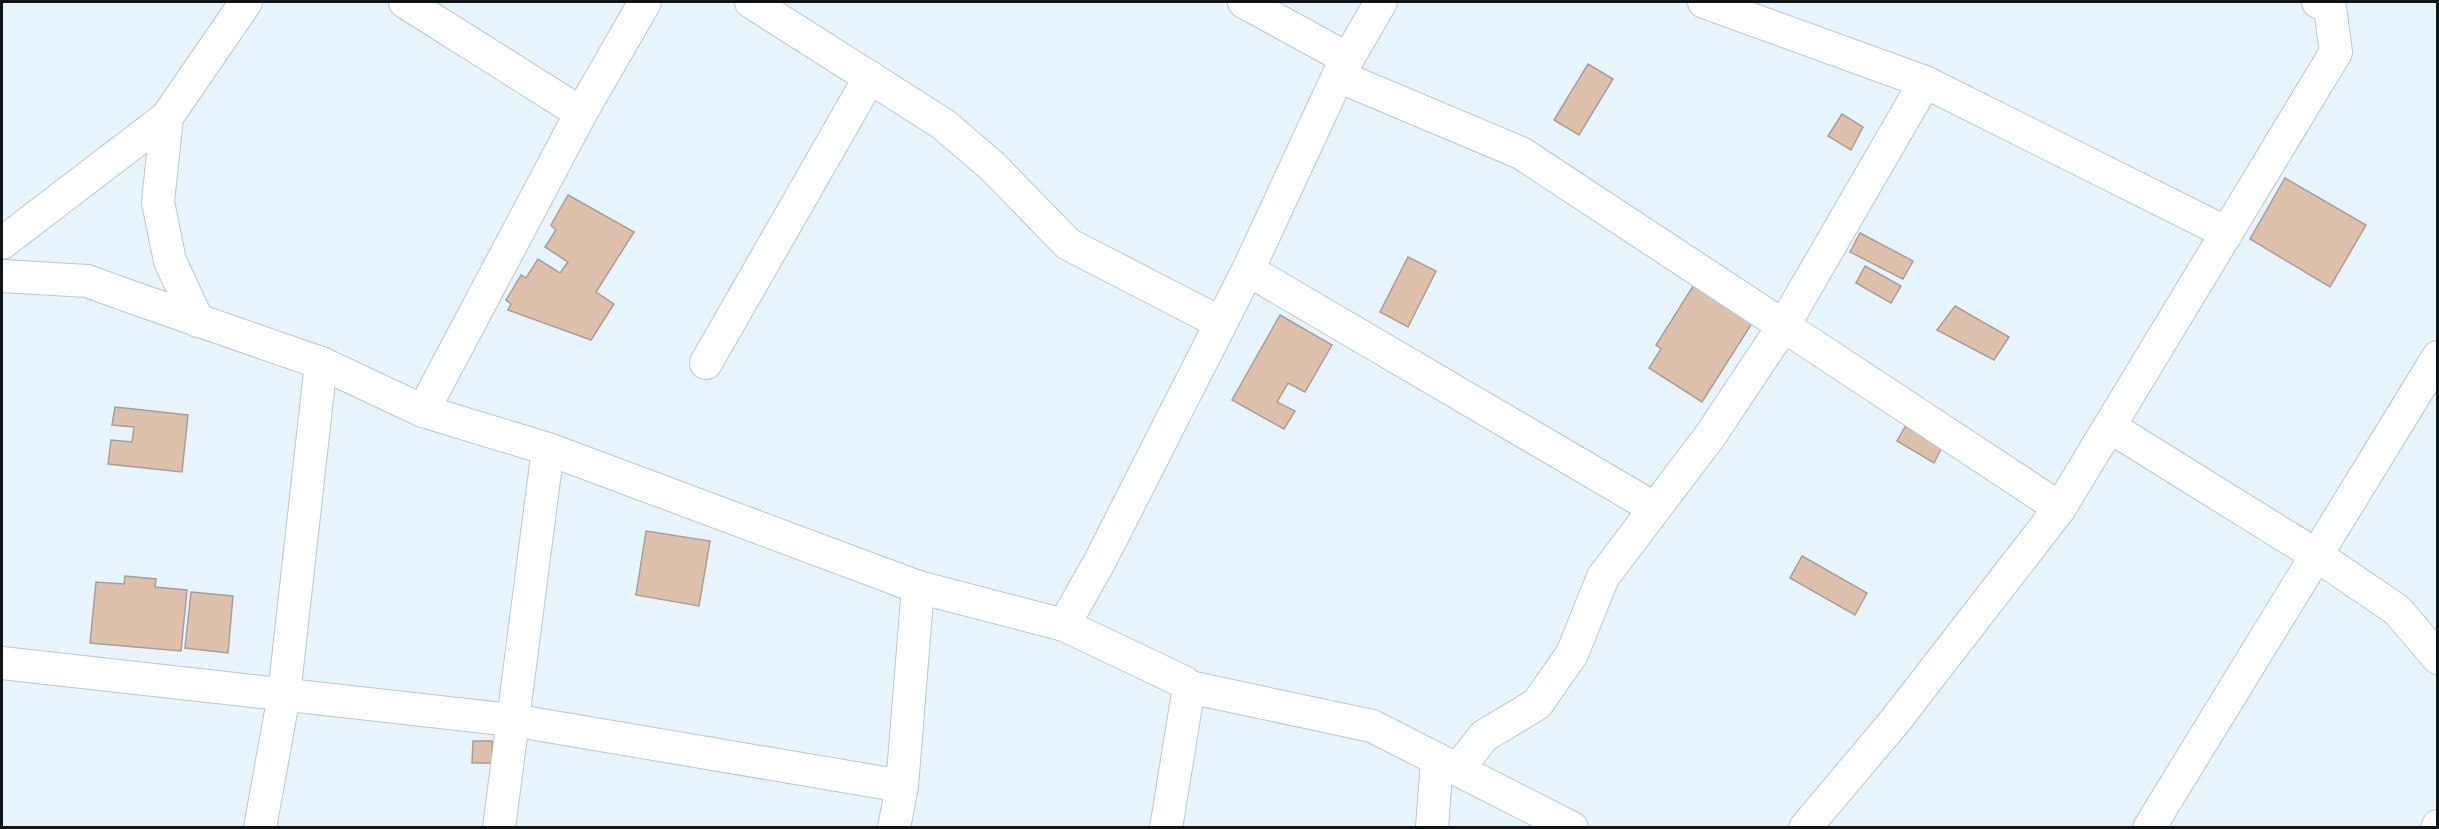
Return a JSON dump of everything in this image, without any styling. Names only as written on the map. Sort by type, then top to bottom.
[{"type":"street","points":[[2,243],[167,117],[246,2]]},
{"type":"street","points":[[405,2],[581,113]]},
{"type":"street","points":[[423,411],[581,113],[645,2]]},
{"type":"street","points":[[751,2],[943,124],[992,165],[1068,244],[1221,323]]},
{"type":"street","points":[[1244,2],[1343,68],[1521,153],[2060,508]]},
{"type":"street","points":[[1064,625],[1100,561],[1248,270],[1343,68],[1381,2]]},
{"type":"street","points":[[1704,2],[1925,82],[2227,233]]},
{"type":"street","points":[[1805,828],[1895,720],[2060,508],[2336,52],[2327,4]]},
{"type":"street","points":[[706,363],[870,77]]},
{"type":"street","points":[[1432,828],[1447,764],[1484,736],[1537,704],[1572,654],[1603,577],[1710,436],[1784,325],[1925,82]]},
{"type":"street","points":[[167,117],[158,202],[170,261],[198,321]]},
{"type":"street","points":[[1248,270],[1654,508]]},
{"type":"street","points":[[2,276],[87,281],[321,363],[423,411],[548,449],[918,587],[1064,625],[1190,687],[1372,726],[1572,828]]},
{"type":"street","points":[[2149,828],[2438,357]]},
{"type":"street","points":[[260,828],[284,695],[321,363]]},
{"type":"street","points":[[2110,427],[2316,555],[2397,610],[2438,658]]},
{"type":"street","points":[[500,828],[548,449]]},
{"type":"street","points":[[894,828],[902,786],[918,587]]},
{"type":"street","points":[[2,663],[512,720],[902,786]]},
{"type":"street","points":[[1166,828],[1190,687]]},
{"type":"building","points":[[1588,64],[1613,79],[1579,135],[1554,120]]},
{"type":"building","points":[[1842,114],[1863,127],[1851,150],[1828,136]]},
{"type":"building","points":[[2285,178],[2366,225],[2330,287],[2250,239]]},
{"type":"building","points":[[568,195],[634,232],[596,292],[614,304],[591,340],[508,310],[511,304],[506,300],[521,275],[526,278],[538,259],[560,273],[568,262],[545,247],[556,230],[551,225]]},
{"type":"building","points":[[1860,233],[1913,261],[1903,279],[1850,252]]},
{"type":"building","points":[[1408,257],[1436,271],[1408,327],[1380,312]]},
{"type":"building","points":[[1865,266],[1901,286],[1891,303],[1856,283]]},
{"type":"building","points":[[1695,283],[1754,320],[1702,402],[1649,368],[1661,349],[1656,345]]},
{"type":"building","points":[[1955,306],[2009,337],[1994,360],[1937,330]]},
{"type":"building","points":[[1280,315],[1332,345],[1305,392],[1288,383],[1277,402],[1295,411],[1284,429],[1232,400]]},
{"type":"building","points":[[115,407],[188,415],[182,472],[108,464],[111,440],[132,442],[134,427],[112,425]]},
{"type":"building","points":[[1909,420],[1945,441],[1934,463],[1897,441]]},
{"type":"building","points":[[646,531],[710,541],[699,606],[636,595]]},
{"type":"building","points":[[1802,556],[1867,593],[1855,615],[1790,578]]},
{"type":"building","points":[[125,576],[156,579],[155,587],[187,590],[181,651],[90,643],[96,582],[124,584]]},
{"type":"building","points":[[191,592],[233,596],[228,653],[185,648]]},
{"type":"building","points":[[473,741],[492,741],[492,763],[472,763]]}]
